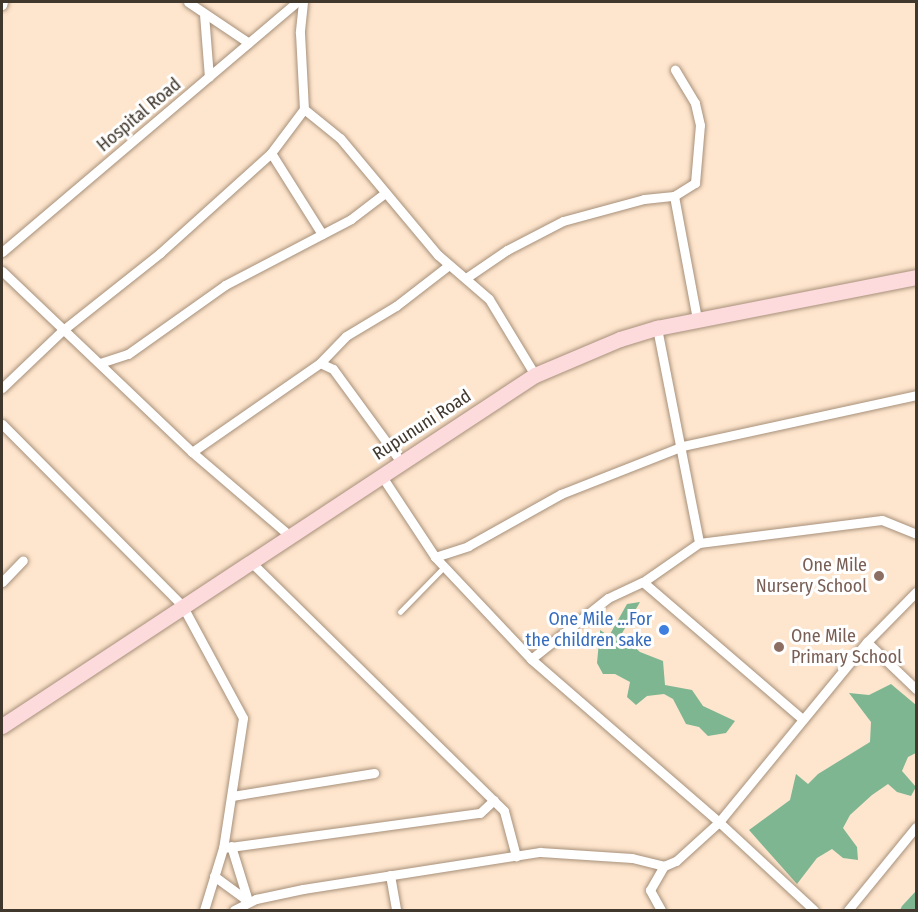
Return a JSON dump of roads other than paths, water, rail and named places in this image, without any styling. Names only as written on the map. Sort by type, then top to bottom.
[{"type":"main road","name":"Rupununi Road","points":[[2,726],[182,605],[253,564],[381,475],[536,375],[610,343],[657,328],[916,277]]},
{"type":"street","points":[[188,2],[249,43]]},
{"type":"street","name":"Hospital Road","points":[[2,252],[297,2]]},
{"type":"street","points":[[2,388],[63,330],[160,253],[271,153],[304,109],[300,33],[303,2]]},
{"type":"street","points":[[204,14],[209,77]]},
{"type":"street","points":[[466,278],[507,250],[563,221],[644,199],[674,196],[695,183],[701,142],[695,103],[675,70]]},
{"type":"street","points":[[304,109],[340,138],[385,194],[449,265],[489,299],[536,375]]},
{"type":"street","points":[[271,153],[322,234]]},
{"type":"street","points":[[100,363],[128,354],[225,285],[351,219],[385,194]]},
{"type":"street","points":[[674,196],[697,319]]},
{"type":"street","points":[[192,452],[320,363],[346,336],[396,306],[449,265]]},
{"type":"street","points":[[2,271],[192,452],[291,537]]},
{"type":"street","points":[[657,328],[683,446],[699,543]]},
{"type":"street","points":[[320,363],[333,369],[401,462]]},
{"type":"street","points":[[435,557],[468,546],[561,494],[683,446],[916,395]]},
{"type":"street","points":[[2,424],[182,605],[243,718],[227,847],[214,876],[204,910]]},
{"type":"street","points":[[381,475],[435,557],[531,659],[719,822],[814,910]]},
{"type":"street","points":[[531,659],[608,598],[643,582],[699,543],[882,520],[916,534]]},
{"type":"street","points":[[2,582],[23,560]]},
{"type":"street","points":[[253,564],[504,811],[516,856]]},
{"type":"street","points":[[643,582],[802,719]]},
{"type":"street","points":[[234,910],[248,901],[390,875],[516,856],[564,852],[632,858],[664,866],[676,861],[719,822],[867,642],[916,592]]},
{"type":"street","points":[[867,642],[916,689]]},
{"type":"street","points":[[232,796],[374,773]]},
{"type":"street","points":[[227,847],[480,813],[494,800]]},
{"type":"street","points":[[848,910],[916,827]]},
{"type":"street","points":[[227,847],[248,901]]},
{"type":"street","points":[[661,910],[650,890],[664,866]]},
{"type":"street","points":[[390,875],[396,910]]},
{"type":"street","points":[[214,876],[248,901]]},
{"type":"lane","points":[[400,612],[444,567]]},
{"type":"place","name":"One Mile Nursery School","points":[[879,576]]},
{"type":"place","name":"One Mile ...For the children sake","points":[[664,630]]},
{"type":"place","name":"One Mile Primary School","points":[[779,647]]}]
